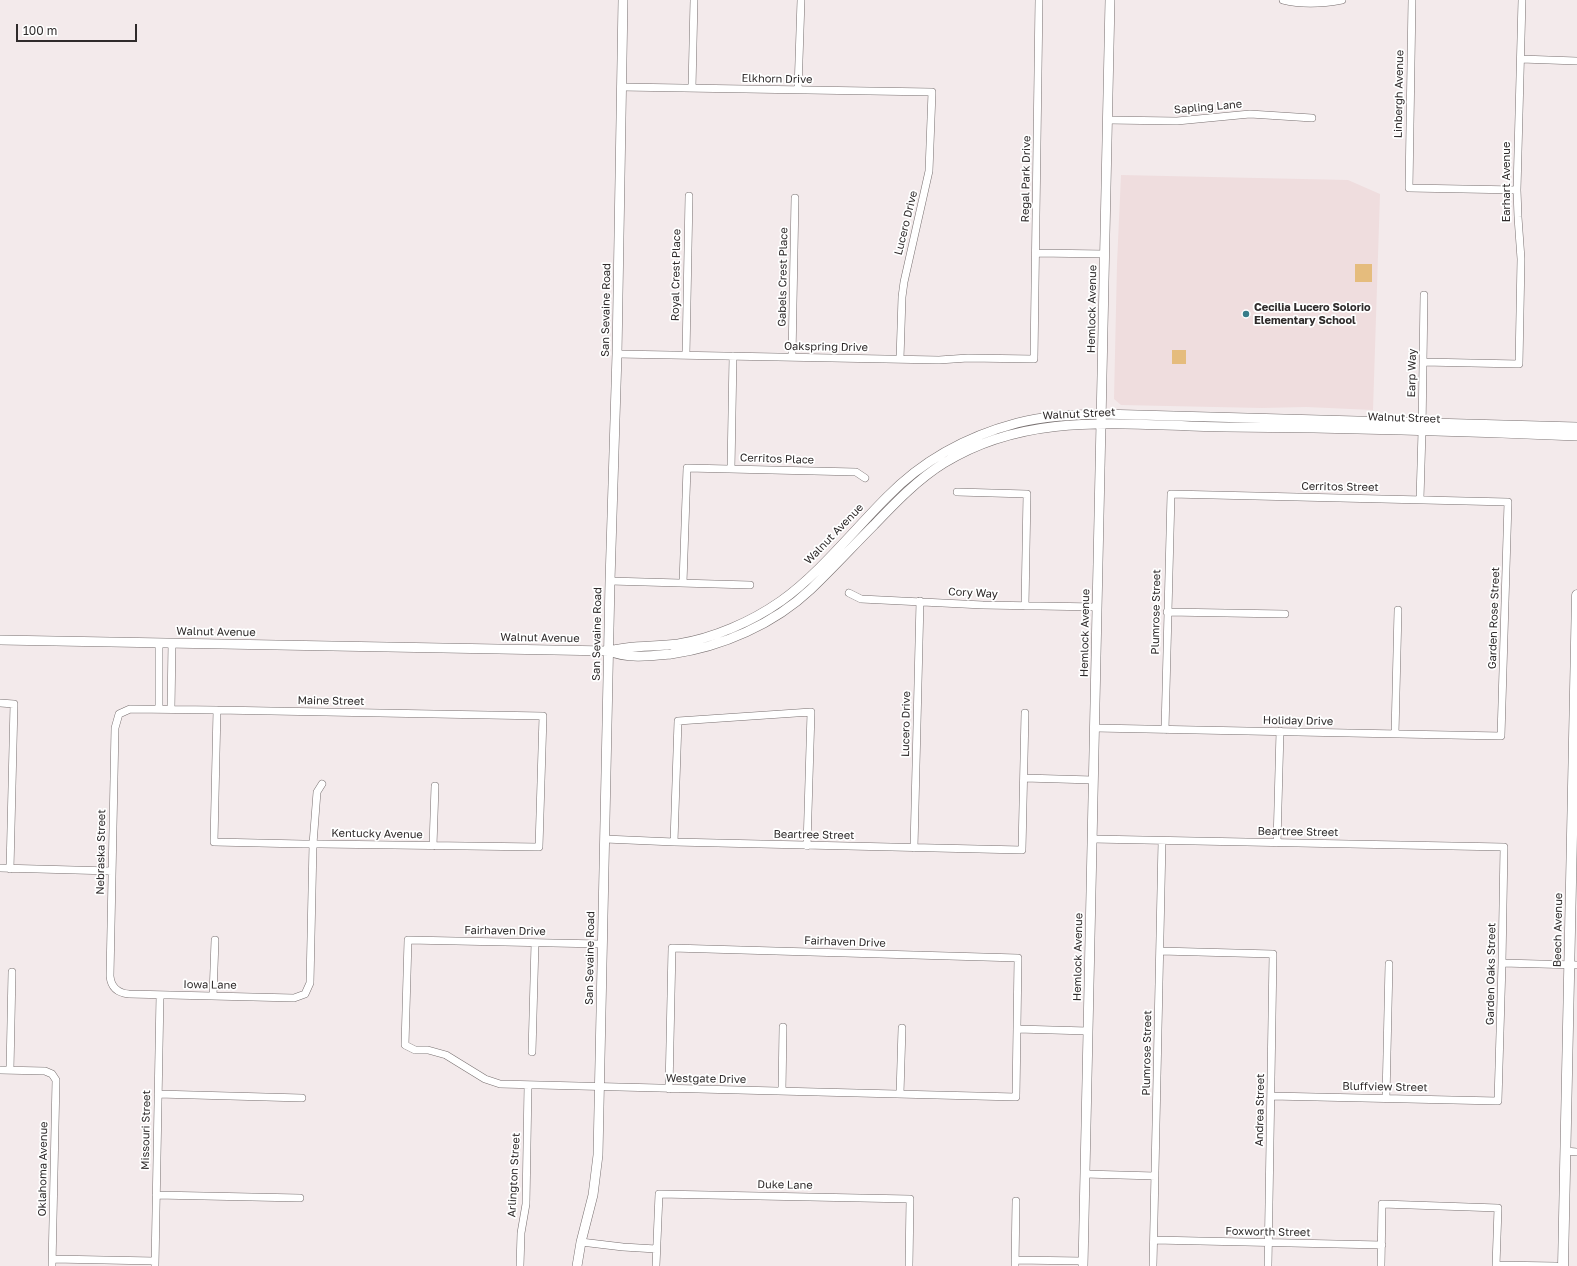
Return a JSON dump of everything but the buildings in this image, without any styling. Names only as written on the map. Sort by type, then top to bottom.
[{"type":"main road","name":"Beech Avenue","points":[[1563,1266],[1565,1151],[1573,965],[1577,595]]},
{"type":"street","name":"San Sevaine Road","points":[[577,1266],[581,1242],[593,1195],[598,1155],[601,944],[617,354],[623,0]]},
{"type":"street","points":[[692,88],[694,0]]},
{"type":"street","points":[[798,90],[800,0]]},
{"type":"street","name":"Regal Park Drive","points":[[1034,359],[1039,0]]},
{"type":"street","name":"Hemlock Avenue","points":[[1083,1264],[1110,0]]},
{"type":"street","points":[[1283,0],[1294,3],[1318,4],[1342,0]]},
{"type":"street","name":"Linbergh Avenue","points":[[1412,0],[1409,188],[1517,190]]},
{"type":"street","name":"Earhart Avenue","points":[[1424,362],[1519,364],[1521,259],[1517,190],[1522,0]]},
{"type":"street","points":[[1520,59],[1577,61]]},
{"type":"street","name":"Elkhorn Drive","points":[[622,87],[932,92]]},
{"type":"street","name":"Lucero Drive","points":[[900,359],[904,282],[929,171],[932,92]]},
{"type":"street","name":"Sapling Lane","points":[[1107,120],[1177,121],[1250,114],[1312,118]]},
{"type":"street","name":"Royal Crest Place","points":[[686,355],[689,196]]},
{"type":"street","name":"Gabels Crest Place","points":[[792,357],[795,198]]},
{"type":"street","points":[[1036,253],[1105,254]]},
{"type":"street","name":"Earp Way","points":[[1420,499],[1424,362],[1424,295]]},
{"type":"street","name":"Oakspring Drive","points":[[617,354],[900,359],[1034,359]]},
{"type":"street","points":[[731,468],[733,356]]},
{"type":"street","name":"Walnut Street","points":[[1101,414],[1422,426],[1577,436]]},
{"type":"street","name":"Walnut Avenue","points":[[0,640],[609,651],[620,648],[647,647],[679,643],[704,638],[731,628],[781,601],[804,582],[908,477],[928,462],[975,436],[1018,422],[1063,416],[1101,414]]},
{"type":"street","name":"Walnut Street","points":[[609,651],[620,656],[660,655],[687,652],[709,646],[751,630],[785,610],[809,590],[910,489],[944,463],[982,444],[1010,434],[1052,426],[1101,424],[1577,427]]},
{"type":"street","name":"Cerritos Place","points":[[683,584],[687,468],[856,472],[865,478]]},
{"type":"street","points":[[957,492],[1027,494],[1025,606]]},
{"type":"street","name":"Cerritos Street","points":[[1171,494],[1508,502]]},
{"type":"street","name":"Plumrose Street","points":[[1165,730],[1171,494]]},
{"type":"street","name":"Garden Rose Street","points":[[1501,736],[1508,502]]},
{"type":"street","points":[[610,581],[750,585]]},
{"type":"street","name":"Cory Way","points":[[850,592],[860,599],[983,605],[1097,607]]},
{"type":"street","name":"Lucero Drive","points":[[914,848],[920,601]]},
{"type":"street","points":[[1395,734],[1398,610]]},
{"type":"street","points":[[1167,612],[1285,614]]},
{"type":"street","points":[[159,643],[159,709]]},
{"type":"street","points":[[171,709],[172,643]]},
{"type":"street","points":[[0,703],[14,704],[10,869]]},
{"type":"street","name":"Maine Street","points":[[119,714],[130,709],[171,709],[542,716],[539,847]]},
{"type":"street","name":"Kentucky Avenue","points":[[217,710],[214,842],[539,847]]},
{"type":"street","points":[[674,842],[678,721],[810,712],[807,846]]},
{"type":"street","name":"Nebraska Street","points":[[116,989],[110,980],[110,976],[114,728],[119,714]]},
{"type":"street","points":[[1025,714],[1024,778],[1093,780]]},
{"type":"street","name":"Holiday Drive","points":[[1095,728],[1501,736]]},
{"type":"street","points":[[1277,843],[1280,731]]},
{"type":"street","name":"Beartree Street","points":[[605,839],[807,846],[1022,850],[1024,778]]},
{"type":"street","points":[[313,844],[317,792],[322,784]]},
{"type":"street","points":[[433,846],[435,786]]},
{"type":"street","name":"Beartree Street","points":[[1092,839],[1504,847]]},
{"type":"street","name":"Plumrose Street","points":[[1153,1266],[1162,841]]},
{"type":"street","name":"Iowa Lane","points":[[116,989],[120,992],[129,994],[160,995],[294,998],[306,994],[310,983],[313,844]]},
{"type":"street","name":"Garden Oaks Street","points":[[1498,1101],[1504,847]]},
{"type":"street","points":[[0,868],[112,871]]},
{"type":"street","points":[[213,996],[214,940]]},
{"type":"street","name":"Fairhaven Drive","points":[[405,1044],[408,940],[601,944]]},
{"type":"street","points":[[532,1052],[534,943]]},
{"type":"street","name":"Fairhaven Drive","points":[[669,1089],[672,948],[1018,958],[1017,1029]]},
{"type":"street","name":"Andrea Street","points":[[1160,951],[1273,954],[1268,1266]]},
{"type":"street","points":[[1502,963],[1573,965]]},
{"type":"street","points":[[1386,1098],[1389,964]]},
{"type":"street","points":[[0,1070],[10,1070],[12,972]]},
{"type":"street","name":"Missouri Street","points":[[155,1263],[160,995]]},
{"type":"street","points":[[782,1091],[783,1027]]},
{"type":"street","points":[[900,1094],[902,1028]]},
{"type":"street","points":[[1017,1029],[1088,1031]]},
{"type":"street","name":"Westgate Drive","points":[[405,1044],[415,1050],[428,1050],[446,1055],[485,1079],[500,1084],[1016,1097],[1017,1029]]},
{"type":"street","name":"Oklahoma Avenue","points":[[10,1070],[46,1071],[52,1074],[56,1084],[52,1262]]},
{"type":"street","name":"Arlington Street","points":[[520,1266],[521,1233],[526,1204],[528,1085]]},
{"type":"street","points":[[158,1094],[302,1098]]},
{"type":"street","name":"Bluffview Street","points":[[1271,1096],[1498,1101]]},
{"type":"street","points":[[1565,1151],[1577,1152]]},
{"type":"street","points":[[1084,1174],[1155,1176]]},
{"type":"street","name":"Duke Lane","points":[[656,1248],[659,1194],[910,1199],[909,1266]]},
{"type":"street","points":[[156,1195],[300,1198]]},
{"type":"street","points":[[1016,1201],[1015,1263],[1083,1264]]},
{"type":"street","points":[[1381,1266],[1382,1204],[1498,1208],[1496,1265],[1556,1266]]},
{"type":"street","name":"Foxworth Street","points":[[1154,1240],[1382,1245]]},
{"type":"street","points":[[581,1242],[623,1247],[656,1248],[656,1266]]},
{"type":"street","points":[[52,1262],[155,1263]]},
{"type":"shaded area","name":"Cecilia Lucero Solorio Elementary School","points":[[1121,175],[1348,180],[1380,194],[1373,410],[1306,407],[1262,408],[1121,405],[1114,399],[1117,264]]},
{"type":"shaded area","points":[[1355,264],[1372,264],[1372,282],[1355,282]]},
{"type":"shaded area","points":[[1172,350],[1186,350],[1186,364],[1172,364]]},
{"type":"place","name":"Cecilia Lucero Solorio Elementary School","points":[[1246,314]]}]
